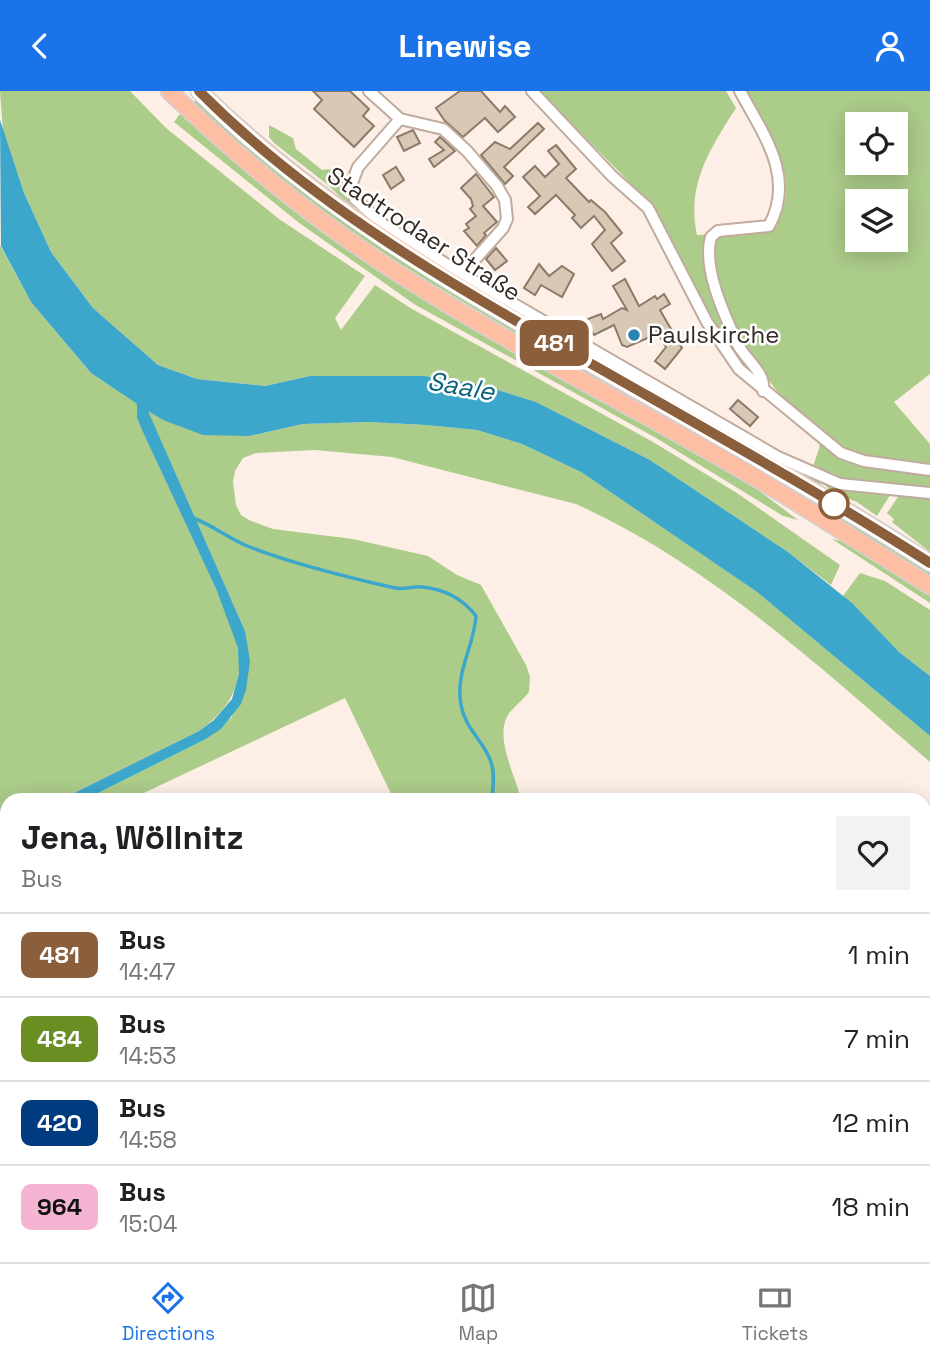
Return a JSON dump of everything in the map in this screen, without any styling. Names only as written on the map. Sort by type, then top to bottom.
[{"type":"main road","name":"Stadtrodaer Straße","points":[[169,91],[215,134],[323,222],[414,282],[536,355],[786,496],[930,586]]},
{"type":"main road","name":"Stadtrodaer Straße","points":[[199,91],[258,145],[384,240],[529,329],[816,493],[930,563]]},
{"type":"street","points":[[369,91],[400,119],[443,129],[489,178],[505,200],[507,219],[503,228],[462,274]]},
{"type":"street","points":[[532,91],[612,176],[648,208],[724,350],[763,391],[841,453],[864,461],[930,470]]},
{"type":"street","points":[[740,91],[777,162],[780,183],[779,209],[769,226],[718,231],[711,237],[708,262],[738,345],[763,379],[763,391]]},
{"type":"street","points":[[400,119],[353,176],[355,199],[384,225],[462,274],[778,457],[840,484],[930,493]]},
{"type":"green space","points":[[0,91],[130,91],[166,128],[279,219],[365,276],[335,318],[341,330],[375,285],[412,309],[653,442],[737,493],[840,565],[831,585],[788,552],[650,460],[536,402],[482,385],[425,376],[310,376],[265,386],[197,379],[158,365],[93,308],[51,252],[24,193],[3,131]]},
{"type":"green space","points":[[539,91],[726,91],[736,108],[709,153],[698,184],[694,217],[697,235],[771,231],[782,211],[786,180],[782,164],[769,133],[745,91],[930,91],[930,374],[894,402],[930,444],[930,467],[879,461],[859,456],[839,446],[804,419],[766,376],[760,379],[742,365],[727,348],[654,207]]},
{"type":"green space","points":[[197,99],[245,144],[313,198],[388,251],[930,572],[930,578],[421,277],[342,226],[285,183],[192,104]]},
{"type":"green space","points":[[184,114],[264,185],[618,409],[754,487],[798,520],[783,516],[656,438],[414,304],[298,222],[174,122],[179,115]]},
{"type":"green space","points":[[269,125],[293,138],[296,149],[322,170],[339,168],[346,179],[343,194],[365,216],[431,260],[735,436],[816,477],[827,493],[430,262],[364,219],[328,185],[274,143],[269,137]]},
{"type":"green space","points":[[0,245],[31,302],[91,373],[137,404],[137,418],[230,619],[236,636],[239,668],[237,682],[224,708],[199,731],[74,793],[0,793]]},
{"type":"green space","points":[[147,410],[163,420],[249,436],[303,424],[369,422],[477,430],[522,444],[581,472],[757,592],[930,736],[930,762],[762,620],[672,556],[625,528],[576,504],[392,457],[315,450],[256,453],[243,458],[235,471],[233,482],[236,505],[241,515],[273,529],[353,539],[428,556],[457,575],[481,585],[526,665],[530,677],[529,692],[510,712],[503,732],[507,756],[519,793],[391,793],[345,698],[144,793],[98,793],[204,740],[232,717],[245,631]]},
{"type":"green space","points":[[820,440],[862,465],[930,475],[930,490],[848,483],[812,469]]},
{"type":"green space","points":[[821,479],[892,492],[877,516],[857,502],[831,492]]},
{"type":"green space","points":[[900,494],[930,497],[930,552],[892,522],[894,519],[887,513]]},
{"type":"green space","points":[[832,539],[849,543],[930,594],[930,603]]},
{"type":"green space","points":[[860,573],[885,581],[930,610],[930,676],[899,652],[843,596]]},
{"type":"water","name":"Saale","points":[[0,120],[24,193],[51,252],[93,308],[158,365],[197,379],[265,386],[310,376],[425,376],[482,385],[536,402],[650,460],[788,552],[852,603],[899,652],[930,676],[930,736],[757,592],[581,472],[522,444],[477,430],[369,422],[303,424],[249,436],[203,435],[163,420],[148,411],[245,631],[250,661],[246,690],[241,704],[221,729],[204,740],[98,793],[74,793],[199,731],[214,720],[232,699],[239,674],[238,648],[217,591],[137,418],[137,404],[91,373],[31,302],[1,246]]},
{"type":"building","points":[[313,91],[350,91],[369,109],[363,116],[374,126],[354,147],[314,109],[322,100]]},
{"type":"building","points":[[460,91],[481,91],[500,112],[505,106],[515,117],[498,132],[485,118],[463,137],[445,121],[436,108]]},
{"type":"building","points":[[538,123],[544,129],[504,167],[513,176],[505,184],[481,155],[495,142],[510,149]]},
{"type":"building","points":[[413,130],[420,143],[404,151],[397,137]]},
{"type":"building","points":[[440,137],[455,151],[434,167],[429,159],[444,150],[435,142]]},
{"type":"building","points":[[556,145],[576,169],[566,178],[589,202],[591,200],[605,212],[622,233],[611,243],[625,261],[612,271],[592,244],[605,230],[594,216],[581,228],[572,218],[575,215],[556,195],[535,214],[528,207],[540,196],[523,177],[535,166],[545,177],[559,164],[548,151]]},
{"type":"building","points":[[396,167],[404,180],[391,189],[383,175]]},
{"type":"building","points":[[476,174],[494,197],[483,206],[497,222],[484,233],[486,235],[477,246],[464,231],[469,228],[466,224],[476,216],[470,209],[473,206],[471,199],[461,188]]},
{"type":"building","points":[[496,248],[507,261],[495,270],[486,259]]},
{"type":"building","points":[[539,264],[549,276],[562,266],[574,274],[562,297],[541,285],[535,295],[524,288]]},
{"type":"building","points":[[625,279],[639,306],[664,294],[670,304],[660,310],[682,348],[665,369],[655,361],[666,347],[654,327],[648,338],[627,347],[622,345],[614,325],[594,335],[592,332],[585,336],[570,326],[601,314],[603,319],[622,308],[627,310],[613,286]]},
{"type":"building","points":[[738,400],[758,417],[750,426],[730,409]]},
{"type":"waterway","points":[[193,518],[245,545],[280,557],[395,588],[419,587],[438,590],[465,605],[476,616],[461,682],[461,705],[466,721],[491,762],[492,793]]},
{"type":"bus line","name":"481","points":[[199,91],[258,145],[384,240],[529,329],[816,493],[930,563]]},
{"type":"place","name":"Paulskirche","points":[[634,335]]}]
